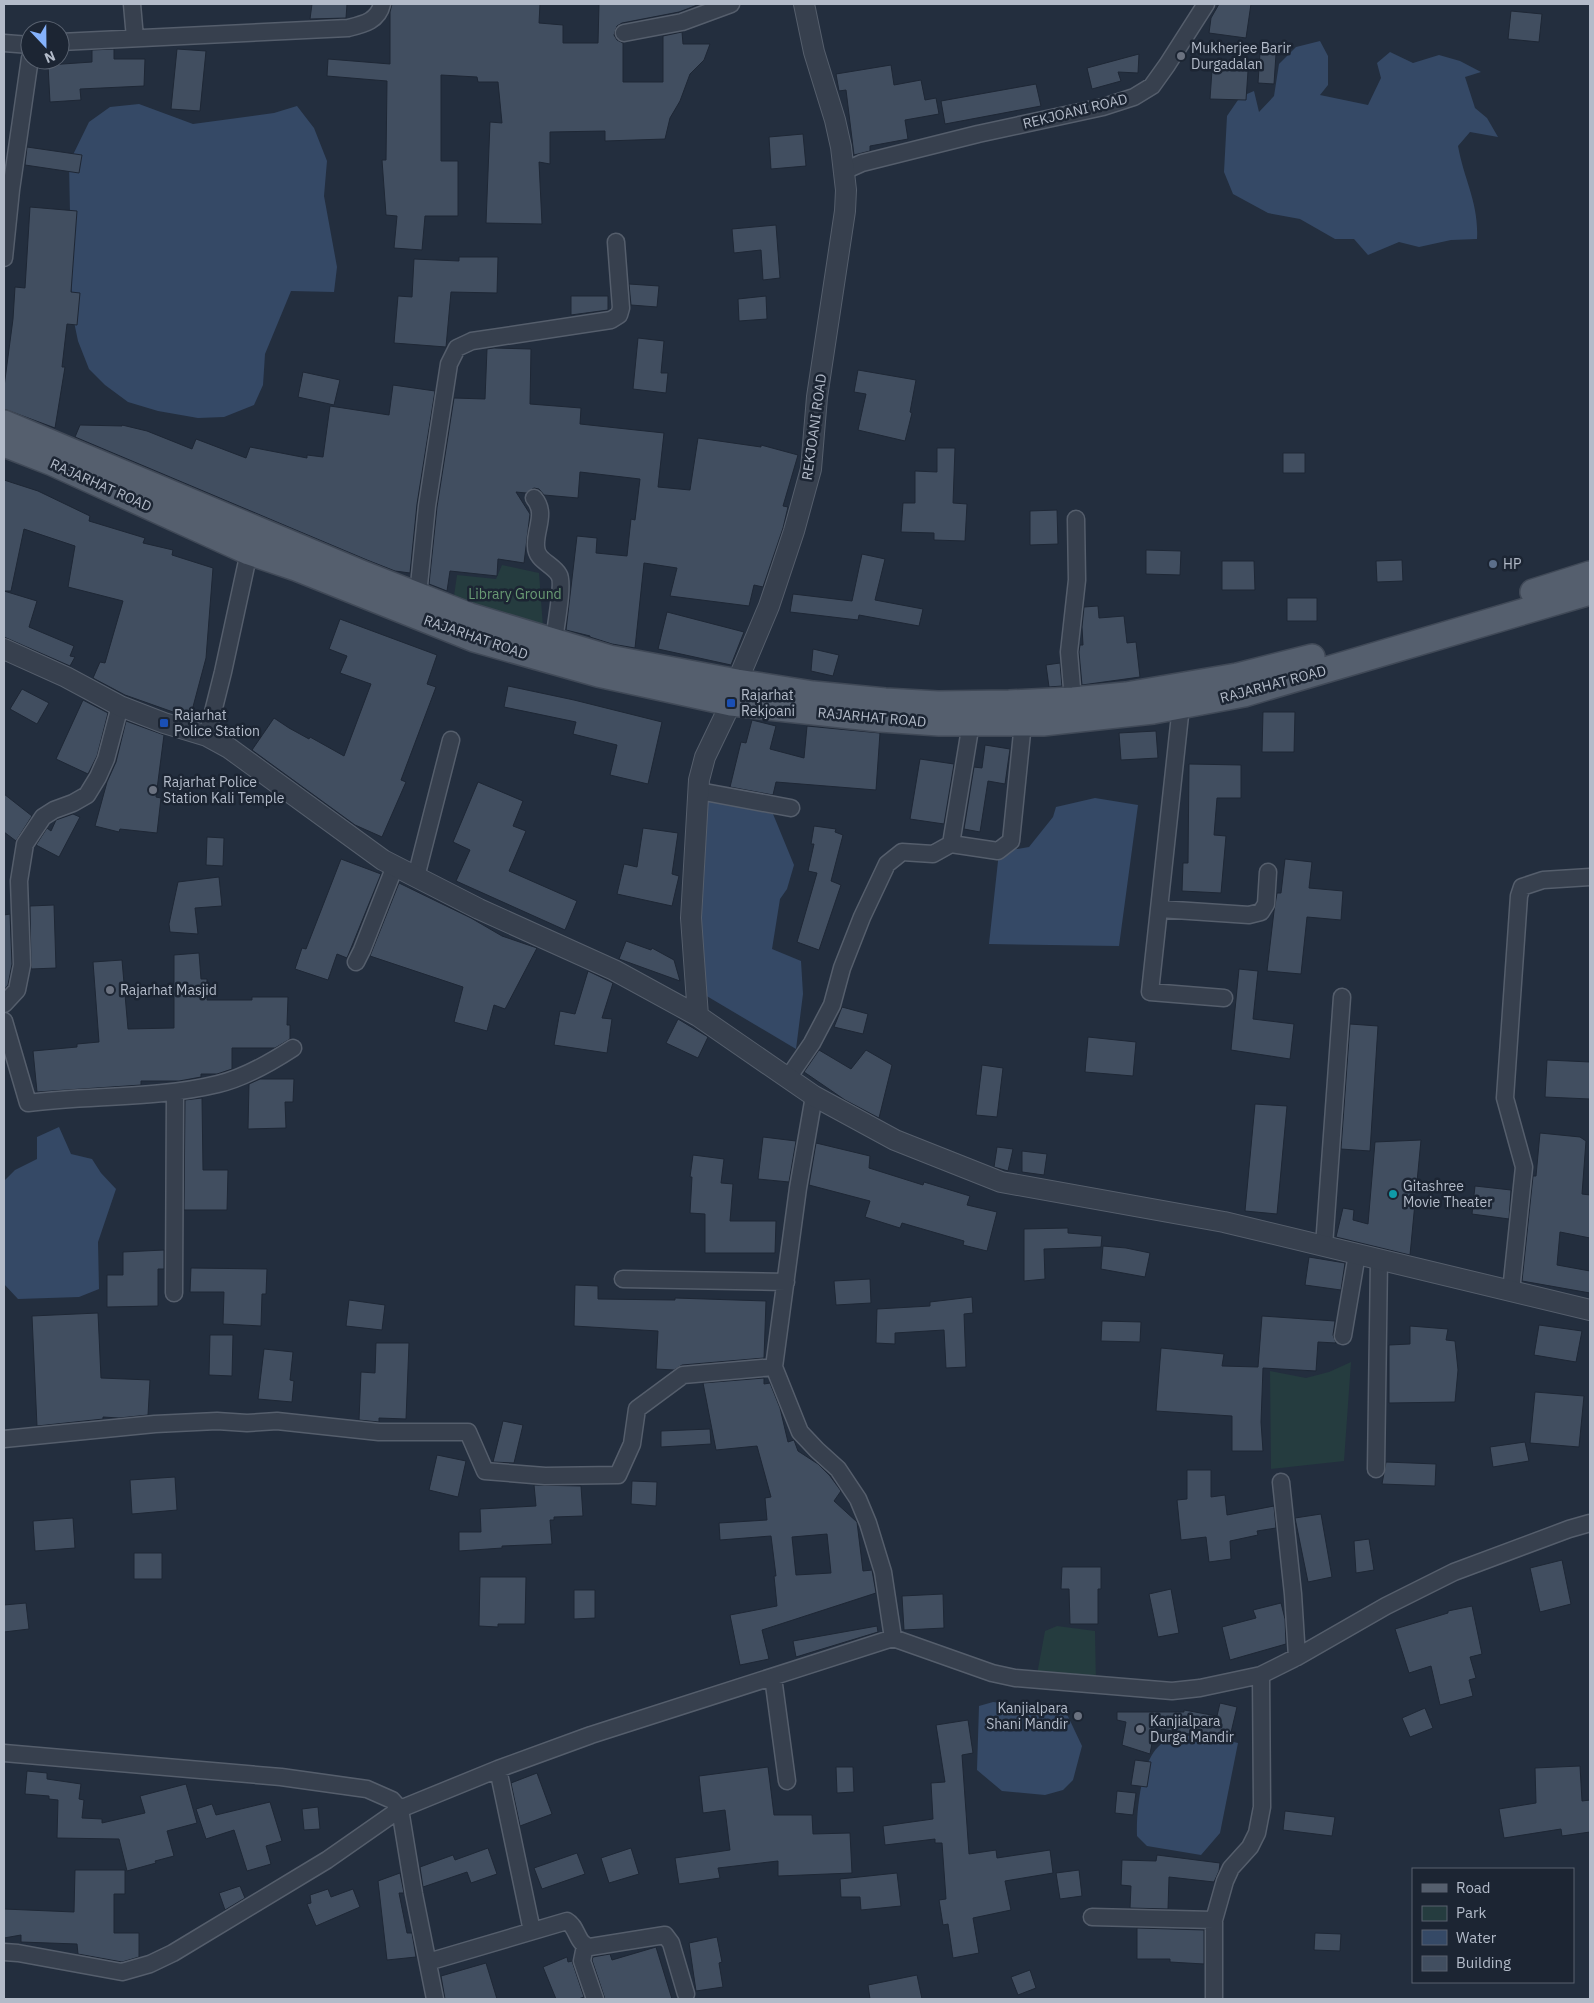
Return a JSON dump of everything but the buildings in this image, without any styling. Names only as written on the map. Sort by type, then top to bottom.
[{"type":"main road","name":"RAJARHAT ROAD","points":[[4,423],[317,555],[470,616],[609,658],[734,692],[813,694],[938,704],[1074,700],[1126,695],[1237,676],[1291,663],[1590,574]]},
{"type":"main road","name":"RAJARHAT ROAD","points":[[4,444],[53,463],[249,552],[296,568],[474,639],[598,674],[734,692],[880,719],[971,723],[1043,723],[1105,717],[1181,706],[1244,694],[1590,592]]},
{"type":"street","points":[[132,4],[135,38]]},
{"type":"street","points":[[70,41],[348,28],[370,22],[380,13],[382,4]]},
{"type":"street","points":[[624,33],[682,22],[731,4]]},
{"type":"street","name":"REKJOANI ROAD","points":[[698,1016],[691,918],[699,780],[705,757],[769,606],[794,531],[811,469],[818,397],[845,211],[844,171],[835,120],[814,52],[804,4]]},
{"type":"street","name":"REKJOANI ROAD","points":[[844,171],[862,163],[978,134],[1102,107],[1134,97],[1152,86],[1206,4]]},
{"type":"street","points":[[4,43],[20,44]]},
{"type":"street","points":[[4,258],[11,190],[28,70]]},
{"type":"street","points":[[418,595],[427,506],[449,364],[457,348],[472,341],[612,320],[619,315],[621,308],[616,242]]},
{"type":"street","points":[[534,498],[540,508],[537,552],[539,557],[556,571],[561,581],[554,641]]},
{"type":"street","points":[[1074,700],[1069,652],[1077,580],[1076,520]]},
{"type":"street","points":[[207,736],[249,552]]},
{"type":"street","points":[[4,649],[66,677],[120,706],[164,723],[207,736],[229,748],[383,860],[479,909],[614,970],[698,1016],[814,1096],[895,1140],[1000,1182],[1224,1222],[1590,1310]]},
{"type":"street","points":[[4,1004],[17,990],[22,965],[19,881],[25,844],[44,817],[54,810],[87,796],[106,759],[120,706]]},
{"type":"street","points":[[1181,706],[1150,992],[1224,998]]},
{"type":"street","points":[[951,844],[971,723]]},
{"type":"street","points":[[788,1078],[812,1043],[832,1005],[842,968],[887,864],[902,852],[933,854],[951,844],[998,851],[1011,841],[1024,723]]},
{"type":"street","points":[[416,876],[451,740]]},
{"type":"street","points":[[699,791],[791,808]]},
{"type":"street","points":[[356,962],[394,866]]},
{"type":"street","points":[[1160,909],[1249,915],[1261,912],[1266,904],[1268,872]]},
{"type":"street","points":[[1511,1291],[1524,1167],[1505,1098],[1519,896],[1522,887],[1543,880],[1590,877]]},
{"type":"street","points":[[1324,1246],[1342,997]]},
{"type":"street","points":[[4,1021],[28,1102],[175,1092],[219,1084],[276,1059],[293,1048]]},
{"type":"street","points":[[174,1293],[175,1092]]},
{"type":"street","points":[[814,1096],[798,1188],[774,1367],[800,1432],[816,1450],[838,1469],[858,1499],[868,1522],[883,1572],[893,1638]]},
{"type":"street","points":[[1343,1336],[1358,1254]]},
{"type":"street","points":[[1376,1469],[1379,1259]]},
{"type":"street","points":[[623,1279],[786,1282]]},
{"type":"street","points":[[4,1439],[155,1424],[277,1421],[379,1432],[468,1432],[485,1471],[545,1476],[618,1475],[632,1444],[637,1409],[683,1374],[774,1367]]},
{"type":"street","points":[[1281,1482],[1293,1594],[1297,1657]]},
{"type":"street","points":[[4,1952],[122,1972],[150,1964],[173,1953],[327,1860],[400,1809],[498,1769],[591,1735],[893,1638],[992,1674],[1015,1678],[1172,1691],[1200,1688],[1261,1674],[1297,1657],[1386,1606],[1454,1572],[1590,1524]]},
{"type":"street","points":[[1214,1999],[1214,1920],[1225,1881],[1231,1868],[1250,1847],[1257,1833],[1262,1807],[1261,1674]]},
{"type":"street","points":[[773,1677],[787,1781]]},
{"type":"street","points":[[4,1753],[281,1777],[367,1789],[392,1800],[400,1809],[414,1894],[435,1999]]},
{"type":"street","points":[[498,1769],[516,1847],[532,1931]]},
{"type":"street","points":[[1092,1917],[1214,1920]]},
{"type":"street","points":[[428,1962],[567,1921],[573,1926],[581,1943],[590,1947],[664,1935],[671,1943],[686,1994]]},
{"type":"street","points":[[585,1946],[582,1961],[595,1999]]},
{"type":"green space","name":"Library Ground","points":[[502,565],[539,573],[543,627],[453,603],[457,575],[496,579]]},
{"type":"green space","points":[[1351,1362],[1344,1461],[1271,1469],[1270,1371],[1306,1378],[1329,1372]]},
{"type":"green space","points":[[1057,1626],[1095,1631],[1096,1686],[1036,1680],[1045,1631]]},
{"type":"water","points":[[1320,41],[1328,56],[1328,85],[1320,95],[1368,105],[1381,78],[1377,63],[1390,52],[1413,63],[1439,55],[1460,61],[1481,72],[1465,77],[1475,108],[1487,118],[1498,137],[1470,132],[1458,146],[1476,214],[1477,239],[1451,240],[1419,247],[1399,242],[1368,255],[1354,239],[1335,239],[1300,219],[1268,213],[1233,194],[1224,172],[1227,116],[1240,97],[1254,91],[1259,112],[1274,96],[1279,64],[1296,47]]},
{"type":"water","points":[[139,104],[193,124],[274,113],[297,106],[314,128],[327,161],[324,196],[337,267],[334,292],[291,291],[265,354],[263,385],[254,405],[224,417],[198,418],[158,411],[128,402],[105,385],[89,369],[78,341],[72,312],[69,163],[89,122],[110,107]]},
{"type":"water","points":[[1095,798],[1138,805],[1119,946],[989,944],[999,852],[1029,847],[1053,817],[1056,807]]},
{"type":"water","points":[[706,799],[773,814],[794,865],[787,889],[780,899],[772,949],[801,961],[803,994],[796,1049],[705,995],[699,972],[700,885]]},
{"type":"water","points":[[59,1127],[71,1154],[92,1159],[101,1173],[116,1189],[98,1242],[99,1289],[79,1297],[18,1299],[4,1284],[4,1181],[15,1170],[37,1159],[37,1137]]},
{"type":"water","points":[[993,1702],[1065,1710],[1082,1746],[1073,1780],[1063,1790],[1045,1795],[1002,1791],[977,1770],[979,1706]]},
{"type":"water","points":[[1183,1736],[1207,1736],[1238,1743],[1220,1833],[1201,1855],[1147,1846],[1137,1836],[1137,1815],[1147,1764],[1158,1747],[1169,1740]]},
{"type":"place","name":"Mukherjee Barir Durgadalan","points":[[1181,56]]},
{"type":"place","name":"HP","points":[[1493,564]]},
{"type":"place","name":"Rajarhat Rekjoani","points":[[731,703]]},
{"type":"place","name":"Rajarhat Police Station","points":[[164,723]]},
{"type":"place","name":"Rajarhat Police Station Kali Temple","points":[[153,790]]},
{"type":"place","name":"Rajarhat Masjid","points":[[110,990]]},
{"type":"place","name":"Gitashree Movie Theater","points":[[1393,1194]]},
{"type":"place","name":"Kanjialpara Shani Mandir","points":[[1078,1716]]},
{"type":"place","name":"Kanjialpara Durga Mandir","points":[[1140,1729]]}]
